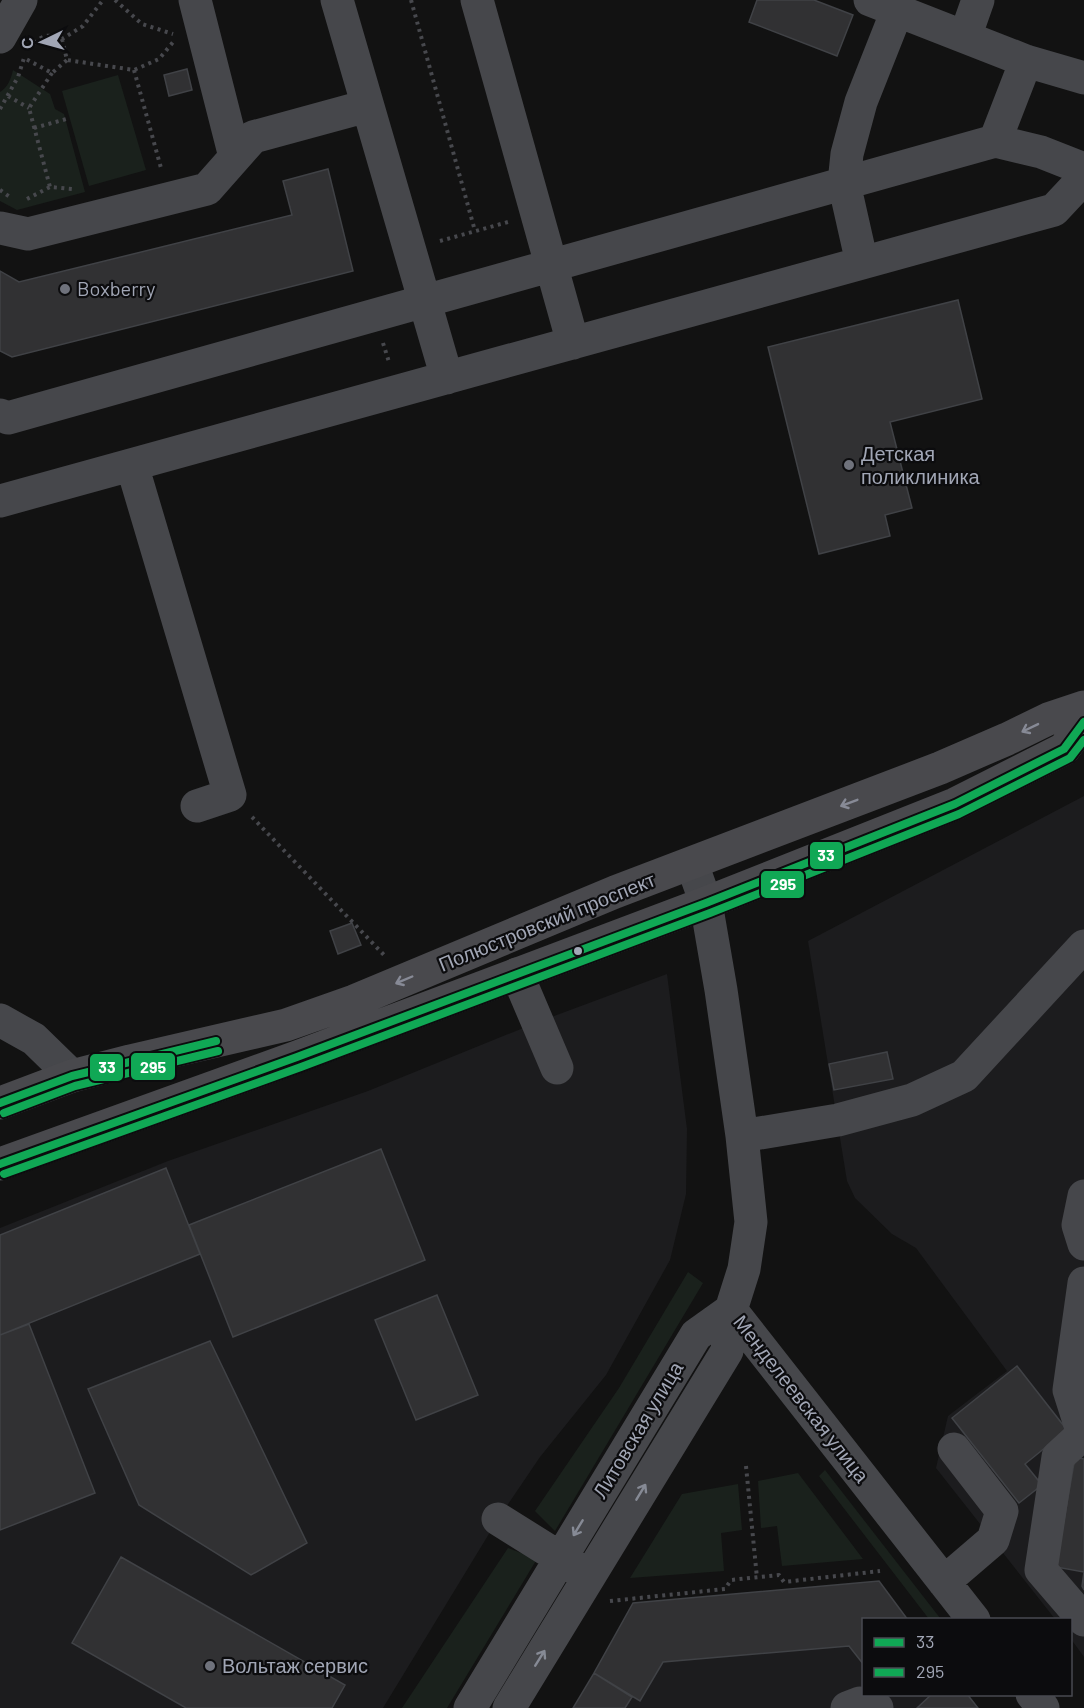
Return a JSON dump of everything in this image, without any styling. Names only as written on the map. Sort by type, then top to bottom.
[{"type":"main road","name":"Полюстровский проспект","points":[[0,1103],[72,1076],[286,1025],[354,1001],[615,892],[940,768],[1048,719],[1084,707]]},
{"type":"main road","name":"Полюстровский проспект","points":[[0,1164],[297,1057],[706,903],[955,804],[1064,749],[1084,722]]},
{"type":"street","points":[[13,50],[21,0]]},
{"type":"street","points":[[195,0],[235,157]]},
{"type":"street","points":[[337,0],[447,378]]},
{"type":"street","points":[[477,0],[573,343]]},
{"type":"street","points":[[965,37],[978,0]]},
{"type":"street","points":[[862,263],[844,183],[847,154],[883,5],[1026,61],[1084,78]]},
{"type":"street","points":[[995,141],[1026,61]]},
{"type":"street","points":[[0,228],[28,234],[207,189],[253,137],[367,105]]},
{"type":"street","points":[[0,415],[8,418],[995,141],[1041,152],[1084,169]]},
{"type":"street","points":[[0,501],[1054,210],[1084,178]]},
{"type":"street","points":[[132,465],[230,795],[197,806]]},
{"type":"street","name":"Менделеевская улица","points":[[692,864],[706,903],[721,990],[742,1136],[751,1222],[744,1269],[731,1310],[972,1618]]},
{"type":"street","points":[[742,1136],[838,1120],[912,1100],[964,1076],[1084,946]]},
{"type":"street","points":[[517,974],[557,1068]]},
{"type":"street","points":[[0,1020],[34,1039],[72,1076]]},
{"type":"street","points":[[1084,1196],[1078,1225],[1084,1244]]},
{"type":"street","points":[[1084,1283],[1069,1390],[1083,1434],[1058,1457],[1041,1570],[1084,1620]]},
{"type":"street","name":"Литовская улица","points":[[470,1708],[696,1335],[731,1310]]},
{"type":"street","name":"Литовская улица","points":[[509,1708],[598,1589],[727,1351],[731,1310]]},
{"type":"street","points":[[944,1582],[993,1540],[1002,1511],[954,1449]]},
{"type":"street","points":[[498,1519],[560,1557],[598,1589]]},
{"type":"street","points":[[882,1708],[898,1696]]},
{"type":"street","points":[[1033,1696],[1043,1708]]},
{"type":"street","points":[[847,1708],[860,1703],[877,1708]]},
{"type":"path","points":[[62,39],[83,26],[103,0]]},
{"type":"path","points":[[29,108],[52,73],[67,60],[134,70],[159,59],[178,36],[142,24],[115,0]]},
{"type":"path","points":[[411,0],[475,231]]},
{"type":"path","points":[[13,50],[42,36],[51,34],[62,39]]},
{"type":"path","points":[[62,39],[67,60]]},
{"type":"path","points":[[13,50],[52,73]]},
{"type":"path","points":[[0,109],[18,77],[13,50]]},
{"type":"path","points":[[134,70],[170,198]]},
{"type":"path","points":[[8,96],[29,108],[50,187]]},
{"type":"path","points":[[34,128],[70,118]]},
{"type":"path","points":[[0,190],[12,198],[27,200],[50,187],[80,190],[88,219]]},
{"type":"path","points":[[410,249],[537,214]]},
{"type":"path","points":[[375,315],[397,392]]},
{"type":"path","points":[[230,795],[330,896],[388,960]]},
{"type":"path","points":[[746,1466],[757,1578]]},
{"type":"path","points":[[598,1589],[725,1589],[731,1580],[779,1575],[784,1582],[880,1571]]},
{"type":"shaded area","points":[[13,70],[50,94],[55,109],[64,114],[85,192],[17,210],[0,201],[0,92],[9,83]]},
{"type":"shaded area","points":[[118,75],[146,170],[89,186],[62,91]]},
{"type":"shaded area","points":[[1084,796],[1084,1657],[1072,1640],[1072,1618],[1054,1618],[936,1468],[948,1416],[1007,1371],[916,1248],[892,1234],[855,1198],[847,1181],[808,941]]},
{"type":"shaded area","points":[[667,974],[687,1129],[686,1194],[670,1260],[606,1375],[540,1457],[498,1519],[383,1708],[0,1708],[0,1228],[168,1161],[368,1091],[538,1022]]},
{"type":"shaded area","points":[[688,1272],[703,1283],[555,1531],[535,1511],[619,1388]]},
{"type":"shaded area","points":[[825,1470],[940,1618],[928,1618],[819,1476]]},
{"type":"shaded area","points":[[798,1473],[863,1559],[782,1566],[777,1526],[761,1528],[758,1481]]},
{"type":"shaded area","points":[[738,1484],[742,1530],[721,1533],[724,1571],[630,1578],[682,1494]]},
{"type":"shaded area","points":[[508,1548],[537,1559],[447,1708],[402,1708]]},
{"type":"shaded area","points":[[879,1581],[907,1618],[862,1618],[862,1696],[968,1696],[978,1708],[573,1708],[594,1673]]},
{"type":"building","points":[[757,0],[814,0],[853,15],[837,56],[749,22]]},
{"type":"building","points":[[187,69],[192,90],[169,96],[164,75]]},
{"type":"building","points":[[328,169],[353,271],[12,357],[0,351],[0,271],[19,282],[292,215],[283,181]]},
{"type":"building","name":"Детская поликлиника","points":[[958,300],[982,399],[890,422],[912,508],[885,515],[890,536],[819,554],[768,347]]},
{"type":"building","points":[[352,923],[361,945],[338,954],[330,931]]},
{"type":"building","points":[[887,1052],[893,1079],[834,1090],[829,1064]]},
{"type":"building","points":[[381,1149],[425,1260],[233,1337],[189,1225]]},
{"type":"building","points":[[166,1168],[200,1254],[0,1335],[0,1235]]},
{"type":"building","points":[[437,1295],[478,1395],[416,1420],[375,1320]]},
{"type":"building","points":[[29,1324],[95,1493],[0,1530],[0,1335]]},
{"type":"building","points":[[210,1341],[307,1543],[251,1575],[139,1505],[88,1389]]},
{"type":"building","points":[[1017,1366],[1067,1430],[1025,1464],[1042,1485],[1019,1503],[952,1418]]},
{"type":"building","points":[[1075,1457],[1084,1459],[1084,1572],[1056,1567]]},
{"type":"building","points":[[121,1557],[345,1685],[332,1708],[186,1708],[72,1643]]},
{"type":"building","points":[[879,1581],[907,1618],[862,1618],[862,1662],[849,1646],[663,1662],[640,1701],[594,1673],[633,1603]]},
{"type":"building","points":[[594,1673],[632,1697],[625,1708],[573,1708]]},
{"type":"building","points":[[930,1696],[969,1696],[978,1708],[917,1708]]},
{"type":"transit line","name":"33","points":[[0,1164],[297,1057],[706,903],[955,804],[1064,749],[1084,722]]},
{"type":"transit line","name":"295","points":[[4,1174],[301,1067],[710,913],[959,814],[1070,758],[1084,740]]},
{"type":"transit line","name":"33","points":[[0,1103],[72,1076],[216,1041]]},
{"type":"transit line","name":"295","points":[[4,1113],[75,1086],[218,1051]]},
{"type":"place","name":"Boxberry","points":[[65,289]]},
{"type":"place","name":"Детская поликлиника","points":[[849,465]]},
{"type":"place","name":"Вольтаж сервис","points":[[210,1666]]}]
